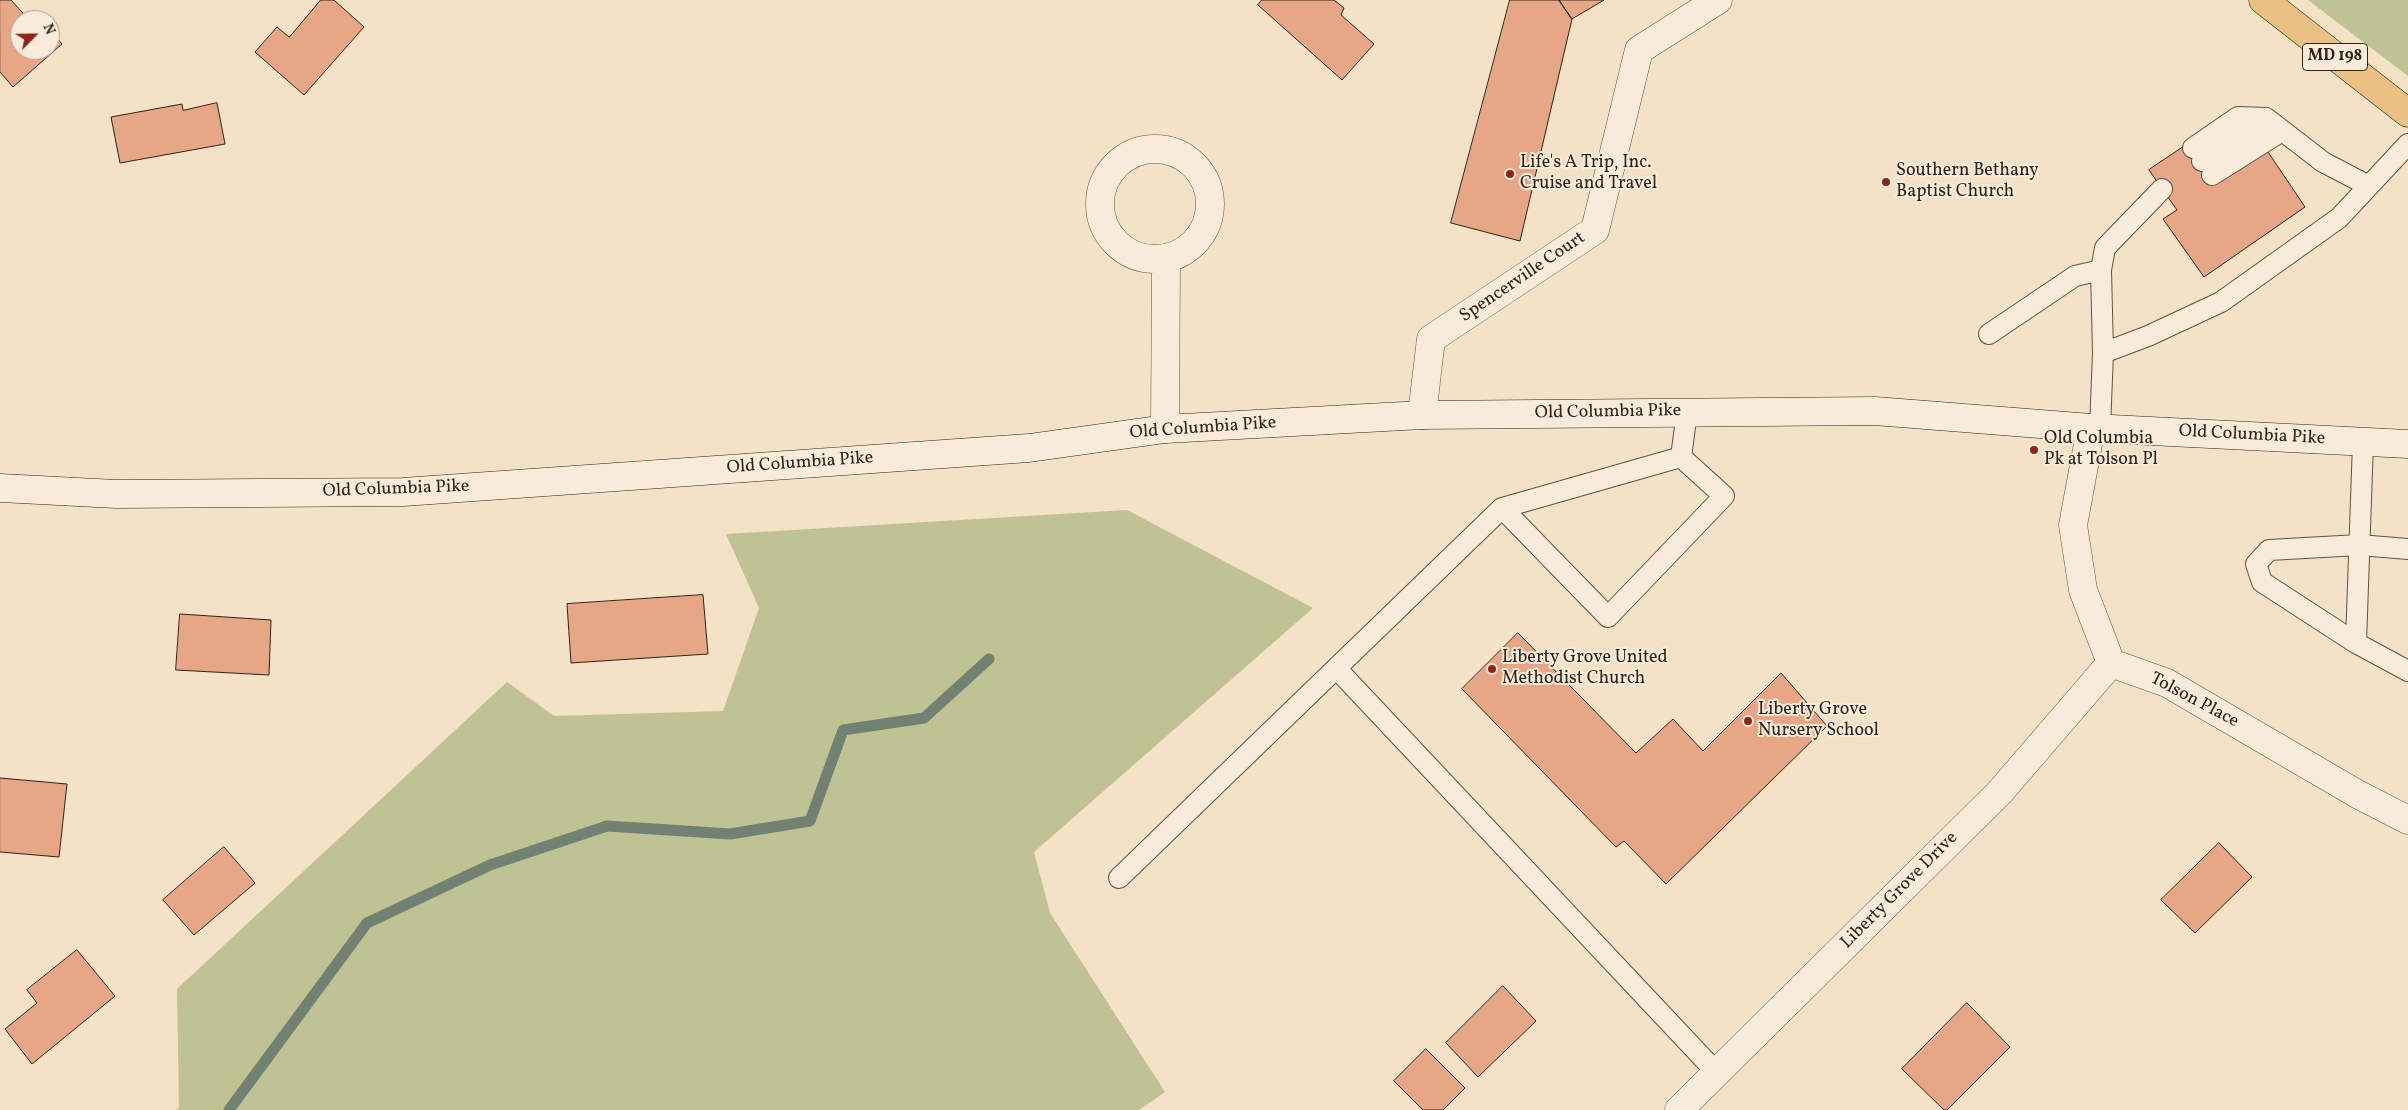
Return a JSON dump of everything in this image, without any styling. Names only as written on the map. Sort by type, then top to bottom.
[{"type":"main road","name":"Spencerville Court","points":[[1422,415],[1431,339],[1595,230],[1639,50],[1718,0]]},
{"type":"main road","name":"MD 198","points":[[2262,0],[2408,113]]},
{"type":"main road","points":[[1150,149],[1171,151],[1188,160],[1197,168],[1207,185],[1211,204],[1208,221],[1199,238],[1184,251],[1166,258],[1144,258],[1126,251],[1112,238],[1102,220],[1100,201],[1104,182],[1114,166],[1131,154],[1150,149]]},
{"type":"main road","points":[[1165,429],[1166,258]]},
{"type":"main road","name":"Old Columbia Pike","points":[[0,488],[116,494],[403,492],[1029,448],[1165,429],[1422,415],[1875,410],[2095,428],[2408,444]]},
{"type":"main road","points":[[2095,428],[2073,525],[2083,590],[2111,664]]},
{"type":"main road","name":"Tolson Place","points":[[2111,664],[2167,682],[2359,795],[2408,820]]},
{"type":"main road","name":"Liberty Grove Drive","points":[[1679,1110],[2000,792],[2111,664]]},
{"type":"lane","points":[[2282,131],[2202,162],[2266,118],[2323,162],[2369,186]]},
{"type":"lane","points":[[2103,353],[2148,336],[2221,302],[2340,218],[2408,144]]},
{"type":"lane","points":[[2095,428],[2103,353],[2101,270],[2105,248],[2162,189]]},
{"type":"lane","points":[[1989,334],[2076,276],[2101,270]]},
{"type":"lane","points":[[1681,457],[1687,412]]},
{"type":"lane","points":[[2356,644],[2363,442]]},
{"type":"lane","points":[[1502,508],[1608,617],[1724,496],[1681,457]]},
{"type":"lane","points":[[1119,878],[1502,508],[1681,457]]},
{"type":"lane","points":[[2408,549],[2359,545],[2269,550],[2256,564],[2262,582],[2356,644],[2408,671]]},
{"type":"lane","points":[[1336,668],[1717,1073]]},
{"type":"green space","points":[[2308,0],[2408,0],[2408,76]]},
{"type":"green space","points":[[1127,510],[1313,608],[1034,852],[1050,913],[1165,1092],[1139,1110],[177,1110],[179,1107],[177,989],[507,682],[554,716],[723,711],[759,608],[726,534]]},
{"type":"building","points":[[0,0],[11,0],[20,10],[10,10],[10,60],[44,60],[13,87],[0,72]]},
{"type":"building","points":[[321,0],[334,0],[364,27],[304,95],[255,52],[277,27],[289,37]]},
{"type":"building","points":[[1262,0],[1334,0],[1344,8],[1341,15],[1374,44],[1342,80],[1258,5]]},
{"type":"building","points":[[1510,0],[1559,0],[1572,19],[1520,241],[1451,223]]},
{"type":"building","points":[[1559,0],[1604,0],[1572,19]]},
{"type":"building","points":[[217,103],[225,144],[120,163],[111,117],[182,104],[183,110]]},
{"type":"building","points":[[2189,143],[2266,149],[2305,207],[2204,277],[2163,219],[2177,210],[2149,170]]},
{"type":"building","points":[[703,595],[708,654],[571,663],[567,604]]},
{"type":"building","points":[[180,614],[271,620],[269,675],[176,670]]},
{"type":"building","points":[[1518,633],[1636,753],[1673,719],[1703,751],[1781,673],[1827,726],[1666,884],[1624,841],[1616,847],[1462,689]]},
{"type":"building","points":[[0,778],[67,784],[59,857],[0,852]]},
{"type":"building","points":[[2219,843],[2252,877],[2195,933],[2161,900]]},
{"type":"building","points":[[224,847],[255,883],[194,935],[163,900]]},
{"type":"building","points":[[77,950],[115,996],[32,1064],[5,1029],[37,1003],[27,990]]},
{"type":"building","points":[[1503,986],[1536,1021],[1478,1077],[1446,1043]]},
{"type":"building","points":[[1967,1003],[2010,1047],[1947,1110],[1944,1110],[1902,1069]]},
{"type":"building","points":[[1426,1049],[1465,1088],[1443,1110],[1423,1110],[1394,1081]]},
{"type":"waterway","points":[[229,1110],[367,923],[490,865],[607,826],[730,834],[810,821],[843,730],[924,718],[989,659]]},
{"type":"place","name":"Life's A Trip, Inc. Cruise and Travel","points":[[1510,174]]},
{"type":"place","name":"Southern Bethany Baptist Church","points":[[1886,182]]},
{"type":"place","name":"Old Columbia Pk at Tolson Pl","points":[[2034,450]]},
{"type":"place","name":"Liberty Grove United Methodist Church","points":[[1492,669]]},
{"type":"place","name":"Liberty Grove Nursery School","points":[[1748,721]]}]
